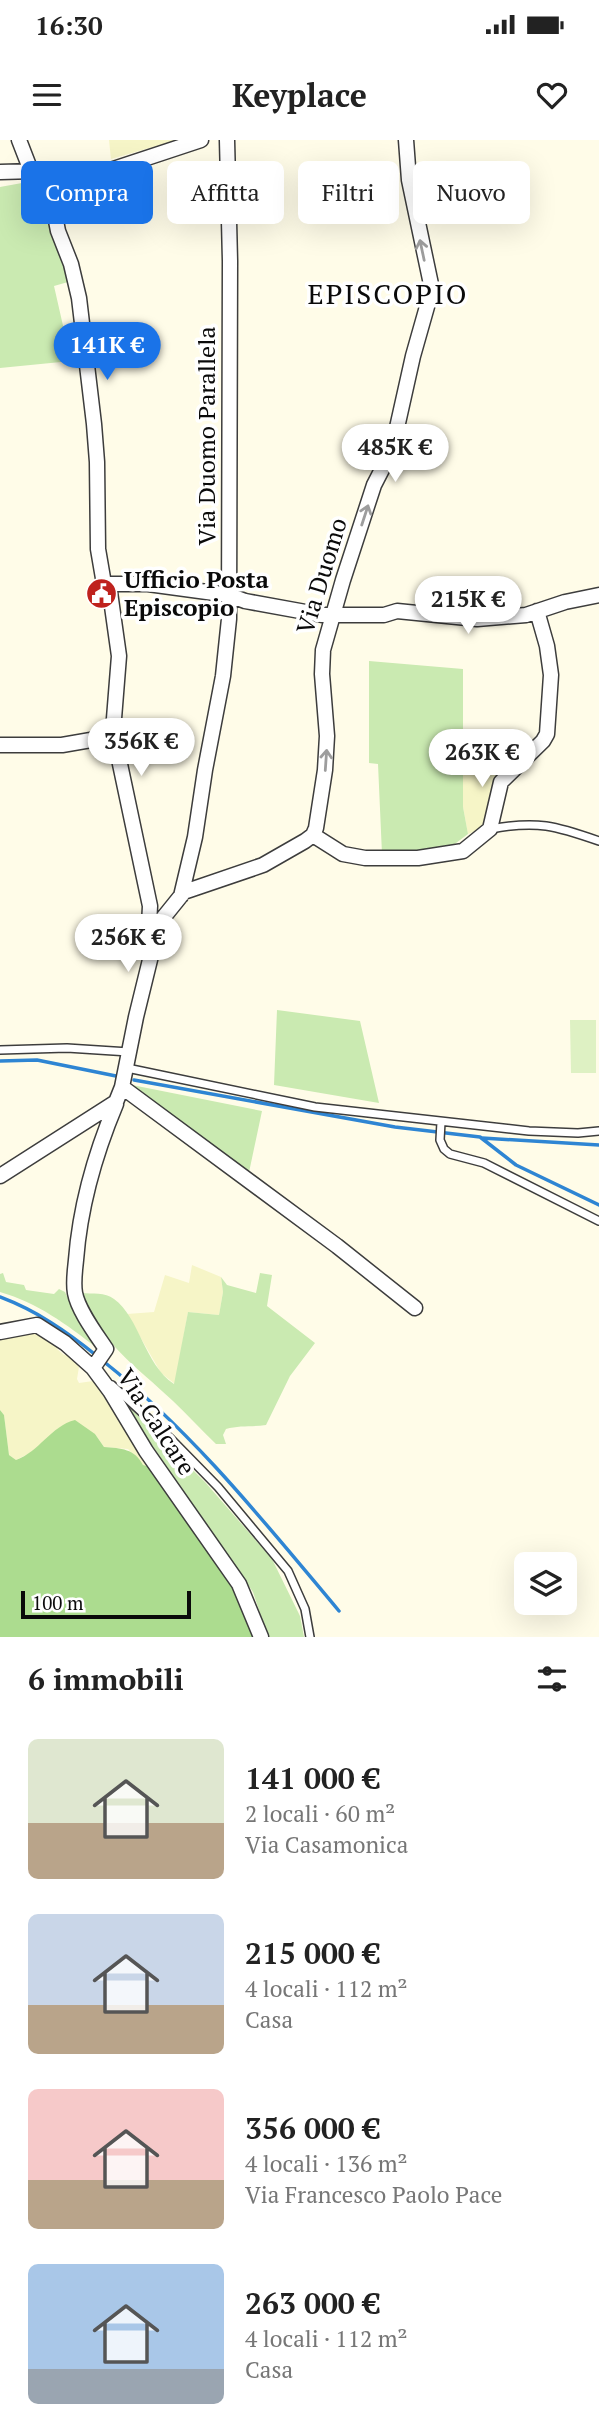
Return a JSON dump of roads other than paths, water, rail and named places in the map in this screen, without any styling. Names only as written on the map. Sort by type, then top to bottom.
[{"type":"street","points":[[19,140],[27,161]]},
{"type":"street","points":[[138,161],[201,140]]},
{"type":"street","name":"Via Duomo Parallela","points":[[181,896],[195,837],[223,676],[229,595],[230,261],[227,140]]},
{"type":"street","points":[[397,140],[402,176],[412,198]]},
{"type":"street","name":"Via Duomo","points":[[315,831],[327,736],[322,674],[323,650],[374,485],[392,450],[413,356],[432,289],[412,198],[406,140]]},
{"type":"street","points":[[0,172],[21,171]]},
{"type":"street","points":[[57,224],[71,264],[79,298],[97,462],[97,549],[107,585],[119,656],[114,736],[150,906],[146,973]]},
{"type":"street","points":[[107,585],[148,584],[229,595],[268,606],[332,616],[384,615],[397,611],[477,619],[526,615],[599,595]]},
{"type":"street","points":[[146,973],[159,923],[184,892],[263,865],[315,831],[343,855],[365,858],[418,858],[463,851],[490,829],[501,782],[547,734],[551,676],[547,646],[537,611]]},
{"type":"street","points":[[0,745],[62,745],[114,736]]},
{"type":"street","name":"Via Calcare","points":[[146,973],[122,1087],[103,1133],[86,1194],[77,1244],[75,1295],[106,1349],[98,1362],[110,1391],[146,1451],[239,1584],[261,1637]]},
{"type":"street","points":[[122,1087],[415,1308]]},
{"type":"street","points":[[0,1176],[116,1102]]},
{"type":"street","points":[[0,1332],[37,1325],[98,1362]]},
{"type":"lane","points":[[490,829],[517,824],[537,824],[559,827],[599,841]]},
{"type":"lane","points":[[0,1050],[67,1048],[130,1052]]},
{"type":"lane","points":[[127,1068],[314,1107],[440,1124],[529,1131],[599,1131]]},
{"type":"lane","points":[[440,1124],[440,1140],[450,1154],[484,1163],[599,1221]]},
{"type":"lane","points":[[98,1362],[218,1487],[288,1571],[299,1592],[310,1637]]},
{"type":"waterway","points":[[0,1061],[37,1060],[116,1076]]},
{"type":"waterway","points":[[134,1080],[395,1127],[480,1137],[516,1165],[599,1205]]},
{"type":"waterway","points":[[482,1138],[599,1145]]},
{"type":"waterway","points":[[0,1297],[51,1322],[97,1356]]},
{"type":"waterway","points":[[103,1361],[198,1448],[339,1611]]},
{"type":"place","name":"Ufficio Posta Episcopio","points":[[101,594]]},
{"type":"district","name":"EPISCOPIO","points":[[388,294]]}]
